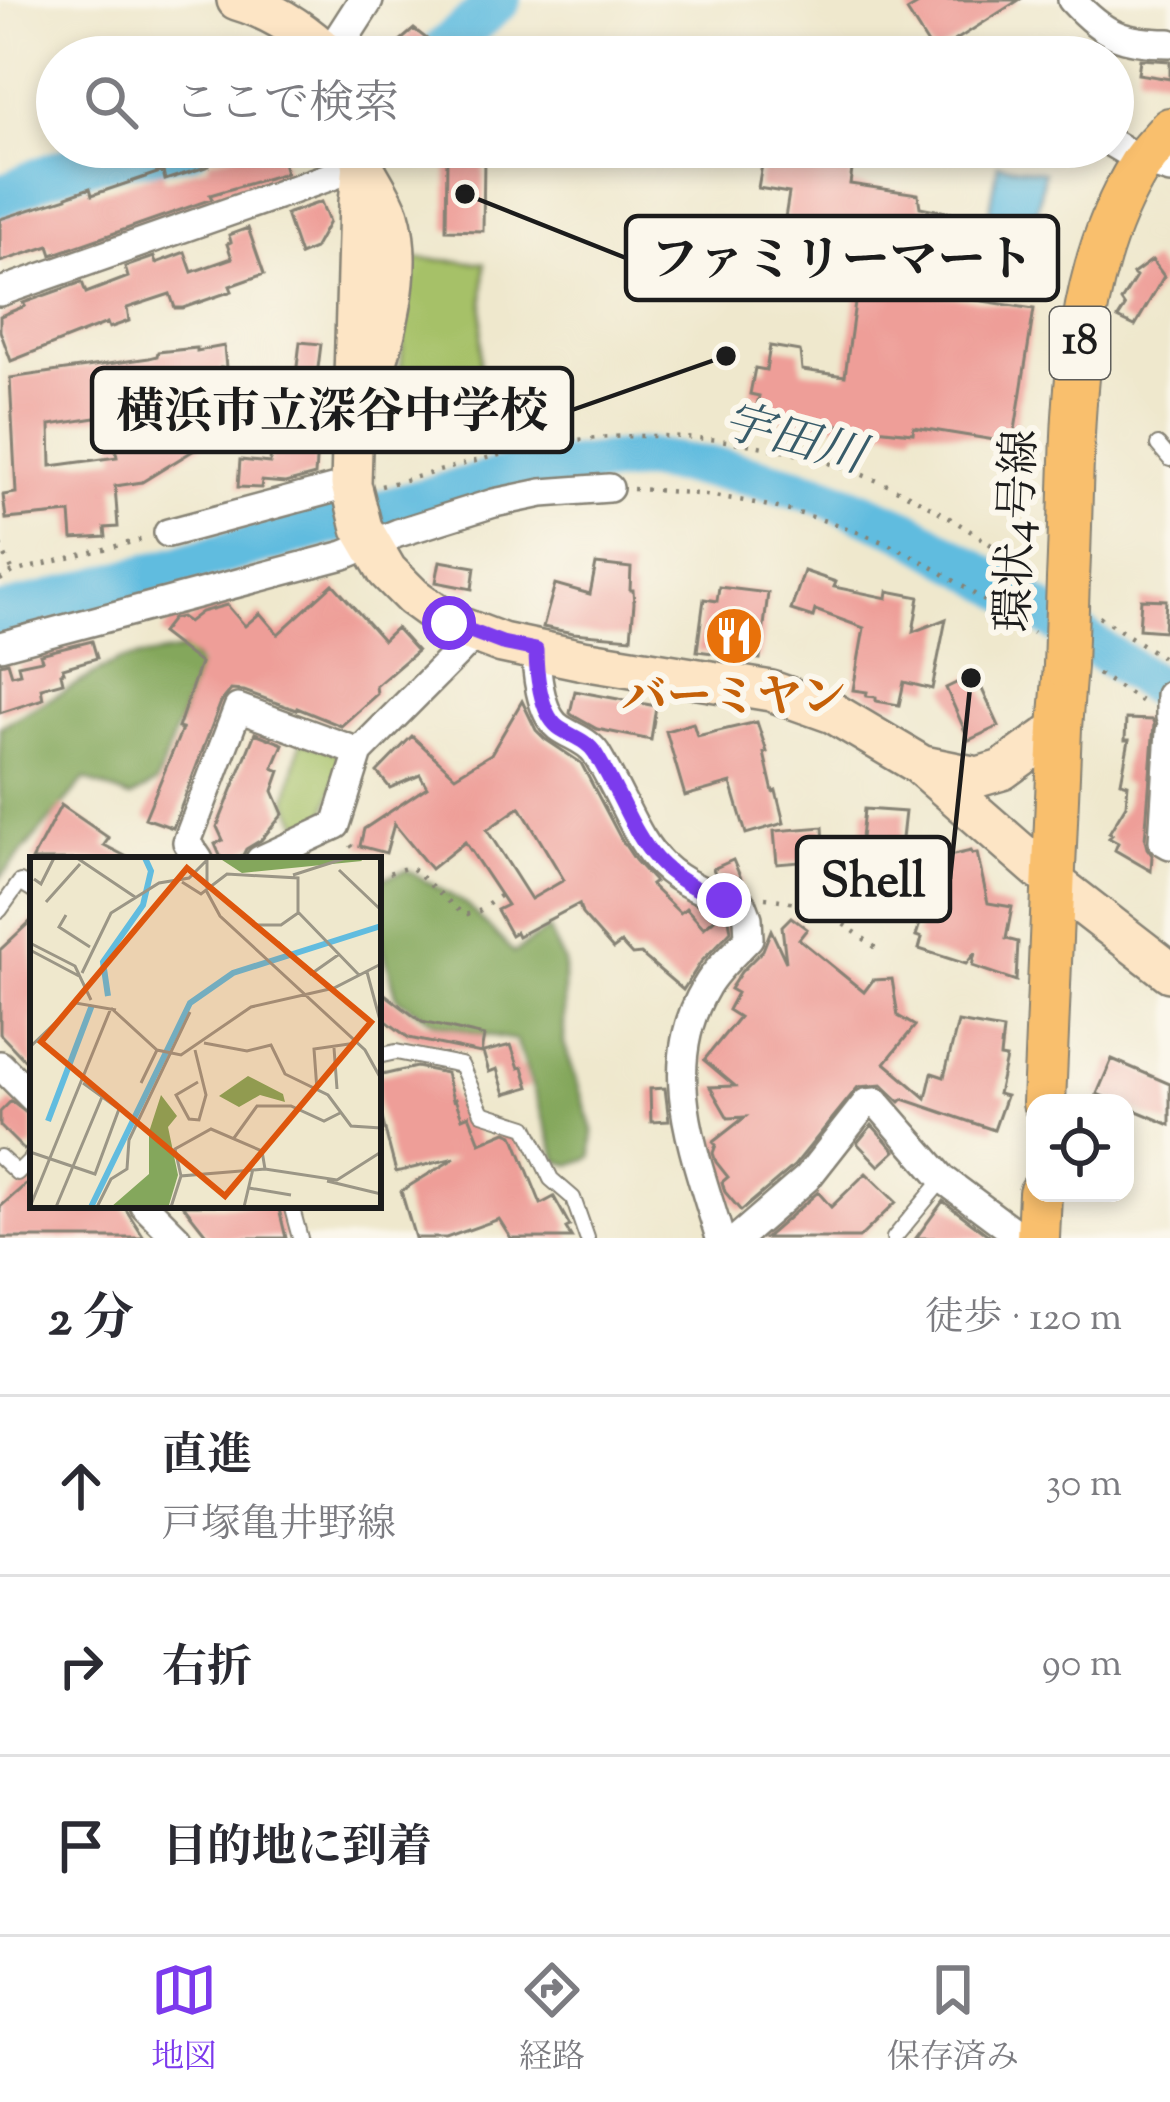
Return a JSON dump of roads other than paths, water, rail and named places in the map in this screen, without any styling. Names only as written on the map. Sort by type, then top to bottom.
[{"type":"main road","points":[[237,0],[267,9],[308,36]]},
{"type":"main road","name":"環状4号線","points":[[1044,1094],[1060,728],[1068,660],[1064,588],[1079,348],[1103,242],[1149,151]]},
{"type":"main road","points":[[360,168],[352,439],[359,513],[387,571],[412,597],[449,623],[502,643],[771,691],[833,713],[919,764],[1055,883],[1170,972]]},
{"type":"main road","points":[[919,764],[978,777],[1002,770],[1060,728]]},
{"type":"main road","points":[[1038,1238],[1040,1202]]},
{"type":"street","points":[[343,36],[366,0]]},
{"type":"street","points":[[1072,0],[1096,26],[1120,36]]},
{"type":"street","points":[[1096,26],[1096,36]]},
{"type":"street","points":[[1134,42],[1170,44]]},
{"type":"street","points":[[0,292],[329,168]]},
{"type":"street","points":[[168,533],[609,488]]},
{"type":"street","points":[[0,646],[344,555],[359,513]]},
{"type":"street","points":[[267,857],[336,825],[359,752],[476,634]]},
{"type":"street","points":[[536,650],[536,680],[553,724],[592,747],[643,844],[671,875],[697,890],[743,905],[748,918],[749,938],[708,982],[687,1022],[680,1071],[690,1142],[720,1238]]},
{"type":"street","points":[[197,857],[187,842],[238,708],[359,752]]},
{"type":"street","points":[[1167,713],[1163,842],[1170,845]]},
{"type":"street","points":[[0,1065],[29,1086]]},
{"type":"street","points":[[738,1238],[807,1178],[866,1103],[876,1102],[943,1178],[1022,1238]]},
{"type":"street","points":[[147,1208],[177,1238]]},
{"type":"lane","points":[[1158,445],[1170,459]]},
{"type":"lane","points":[[0,910],[20,882],[30,888]]},
{"type":"lane","points":[[381,1055],[396,1052],[461,1065],[482,1113],[526,1127],[550,1179],[573,1198],[587,1238]]},
{"type":"lane","points":[[0,1157],[17,1172],[30,1160]]},
{"type":"lane","points":[[894,1238],[943,1178]]},
{"type":"lane","points":[[292,1208],[300,1238]]},
{"type":"water","points":[[997,168],[1044,172],[1028,261],[983,253]]},
{"type":"waterway","points":[[458,36],[500,0]]},
{"type":"waterway","points":[[0,196],[70,168]]},
{"type":"waterway","name":"宇田川","points":[[0,615],[515,474],[646,459],[733,471],[820,494],[906,530],[1170,695]]},
{"type":"place","name":"ファミリーマート","points":[[465,194]]},
{"type":"place","name":"横浜市立深谷中学校","points":[[726,356]]},
{"type":"place","name":"バーミヤン","points":[[734,636]]},
{"type":"place","name":"Shell","points":[[971,678]]}]
